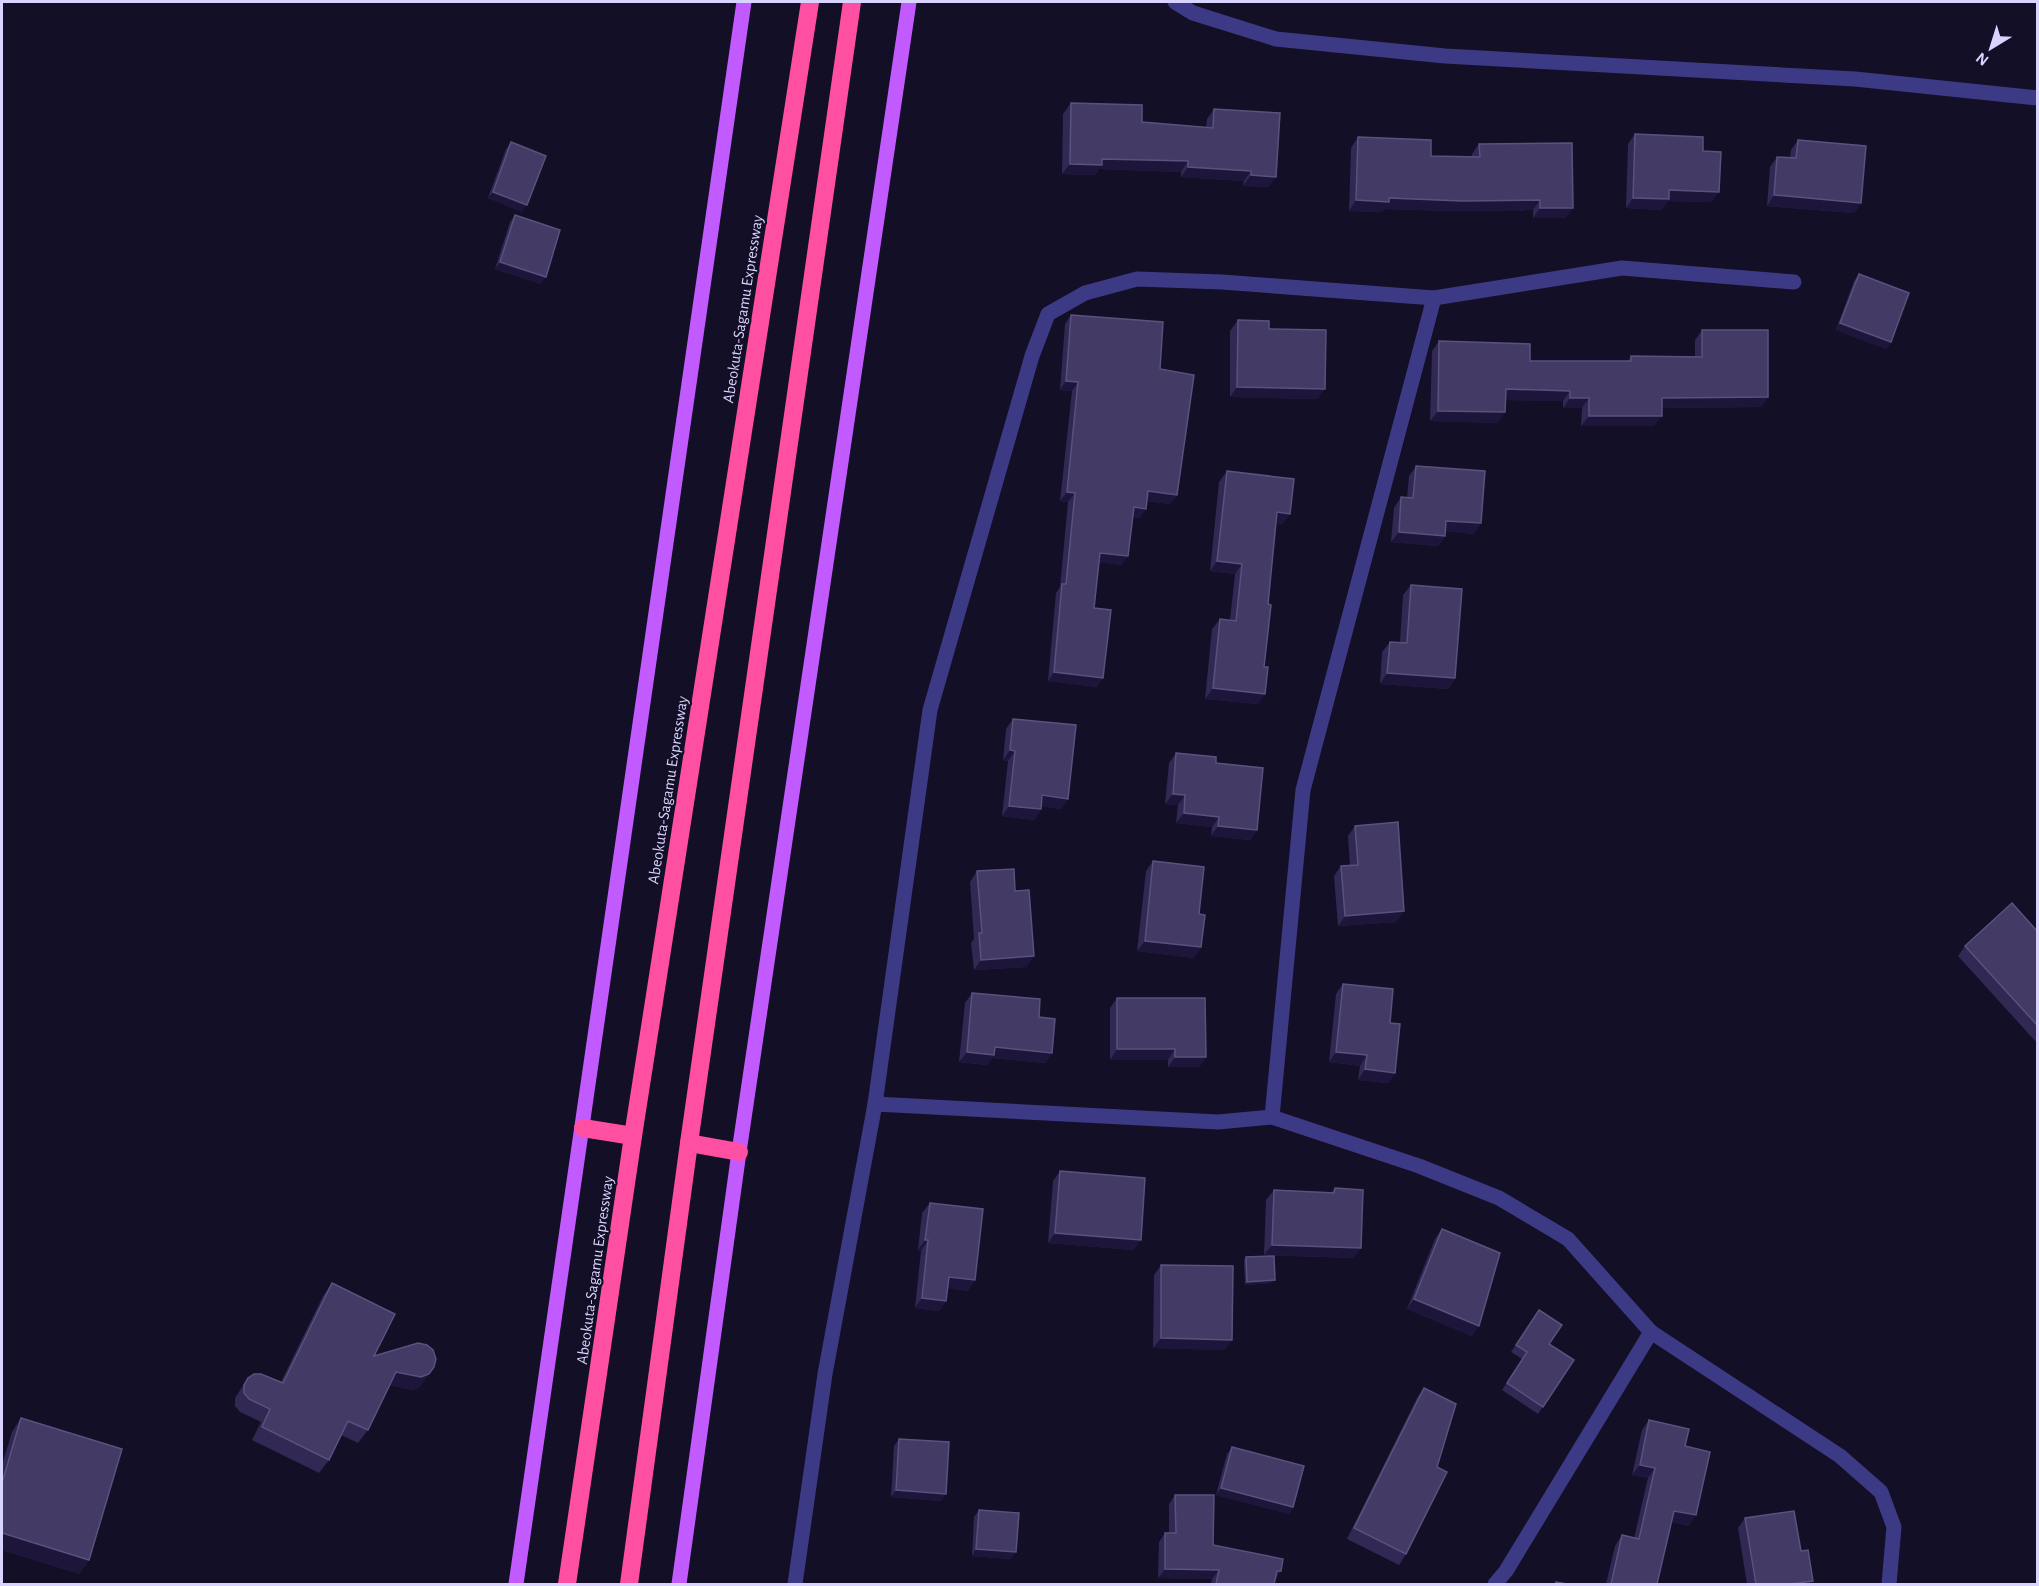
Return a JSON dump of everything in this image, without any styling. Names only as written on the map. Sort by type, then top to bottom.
[{"type":"highway","name":"Abeokuta-Sagamu Expressway","points":[[567,1584],[633,1136],[810,2]]},
{"type":"highway","points":[[629,1584],[689,1143],[852,2]]},
{"type":"highway","points":[[583,1128],[633,1136]]},
{"type":"highway","points":[[689,1143],[739,1152]]},
{"type":"main road","points":[[516,1584],[744,2]]},
{"type":"main road","points":[[679,1584],[739,1152],[909,2]]},
{"type":"street","points":[[1175,2],[1193,13],[1276,39],[1444,56],[1855,79],[2037,98]]},
{"type":"street","points":[[795,1584],[825,1374],[875,1104],[930,710],[1032,356],[1048,314],[1085,293],[1137,279],[1222,282],[1434,298],[1622,268],[1794,282]]},
{"type":"street","points":[[1272,1117],[1303,790],[1434,298]]},
{"type":"street","points":[[875,1104],[1218,1122],[1272,1117],[1419,1166],[1499,1198],[1568,1239],[1651,1332],[1840,1456],[1881,1492],[1894,1527],[1889,1584]]},
{"type":"street","points":[[1495,1584],[1506,1571],[1651,1332]]},
{"type":"building","points":[[1071,103],[1142,105],[1142,122],[1213,128],[1214,109],[1280,113],[1276,177],[1251,175],[1251,171],[1188,167],[1188,161],[1102,159],[1102,165],[1070,164]]},
{"type":"building","points":[[1635,134],[1703,137],[1703,151],[1721,152],[1719,192],[1669,190],[1669,199],[1633,198]]},
{"type":"building","points":[[1358,137],[1431,140],[1431,156],[1480,157],[1479,144],[1572,143],[1573,208],[1540,208],[1540,200],[1462,201],[1389,198],[1389,202],[1356,200]]},
{"type":"building","points":[[1798,140],[1866,146],[1861,203],[1774,195],[1777,157],[1796,158]]},
{"type":"building","points":[[511,142],[546,156],[527,205],[493,192]]},
{"type":"building","points":[[515,215],[560,230],[546,277],[500,262]]},
{"type":"building","points":[[1859,274],[1909,293],[1891,342],[1840,323]]},
{"type":"building","points":[[1071,315],[1163,322],[1160,369],[1194,375],[1177,495],[1148,491],[1146,509],[1134,507],[1128,556],[1100,553],[1094,608],[1111,610],[1103,678],[1054,672],[1062,584],[1066,584],[1075,493],[1067,492],[1078,382],[1066,381]]},
{"type":"building","points":[[1238,320],[1269,321],[1269,329],[1326,330],[1325,389],[1237,387]]},
{"type":"building","points":[[1702,330],[1768,330],[1768,397],[1662,398],[1662,416],[1589,416],[1589,398],[1570,398],[1570,391],[1506,389],[1505,412],[1438,411],[1439,341],[1530,344],[1530,361],[1631,361],[1631,356],[1702,357]]},
{"type":"building","points":[[1416,466],[1485,471],[1481,523],[1446,521],[1445,536],[1399,532],[1401,497],[1413,498]]},
{"type":"building","points":[[1227,471],[1294,479],[1290,514],[1277,512],[1268,604],[1271,605],[1264,667],[1268,667],[1265,694],[1213,688],[1220,619],[1236,621],[1242,564],[1217,561]]},
{"type":"building","points":[[1411,585],[1462,589],[1455,678],[1387,673],[1390,642],[1407,643]]},
{"type":"building","points":[[1013,719],[1076,725],[1068,799],[1042,795],[1041,809],[1009,806],[1015,751],[1010,750]]},
{"type":"building","points":[[1176,753],[1216,757],[1216,763],[1263,768],[1257,830],[1218,826],[1219,817],[1184,813],[1185,795],[1173,794]]},
{"type":"building","points":[[1398,822],[1404,911],[1345,916],[1341,866],[1358,865],[1355,826]]},
{"type":"building","points":[[1153,861],[1204,867],[1199,914],[1205,915],[1201,947],[1145,941]]},
{"type":"building","points":[[1014,869],[1015,891],[1029,890],[1034,956],[981,960],[979,933],[982,933],[977,871]]},
{"type":"building","points":[[2012,903],[2037,931],[2037,1025],[1965,946]]},
{"type":"building","points":[[1343,984],[1393,989],[1390,1023],[1400,1024],[1395,1073],[1365,1069],[1367,1055],[1336,1052]]},
{"type":"building","points":[[972,993],[1040,999],[1039,1017],[1055,1019],[1052,1053],[995,1047],[994,1055],[967,1052]]},
{"type":"building","points":[[1117,998],[1205,998],[1206,1057],[1175,1057],[1175,1049],[1117,1049]]},
{"type":"building","points":[[1060,1171],[1145,1178],[1141,1240],[1055,1233]]},
{"type":"building","points":[[1335,1188],[1363,1190],[1361,1248],[1272,1245],[1274,1190],[1334,1193]]},
{"type":"building","points":[[930,1203],[983,1209],[975,1280],[949,1277],[946,1301],[922,1298],[928,1240],[925,1240]]},
{"type":"building","points":[[1442,1229],[1500,1253],[1479,1326],[1414,1299]]},
{"type":"building","points":[[1274,1256],[1275,1280],[1247,1282],[1246,1257]]},
{"type":"building","points":[[1161,1265],[1233,1266],[1232,1340],[1161,1338]]},
{"type":"building","points":[[332,1283],[395,1314],[374,1356],[418,1343],[427,1345],[433,1350],[436,1359],[429,1374],[421,1377],[396,1372],[368,1430],[348,1421],[329,1460],[262,1427],[270,1409],[249,1399],[244,1393],[244,1385],[254,1374],[261,1374],[283,1383]]},
{"type":"building","points":[[1539,1310],[1562,1325],[1549,1344],[1574,1360],[1543,1407],[1507,1383],[1527,1352],[1516,1345]]},
{"type":"building","points":[[1424,1388],[1456,1404],[1437,1467],[1447,1472],[1406,1554],[1354,1528]]},
{"type":"building","points":[[21,1418],[122,1449],[89,1560],[2,1533],[2,1483]]},
{"type":"building","points":[[1649,1420],[1689,1429],[1685,1446],[1710,1452],[1696,1515],[1674,1511],[1657,1584],[1611,1584],[1622,1535],[1639,1539],[1655,1468],[1640,1465]]},
{"type":"building","points":[[899,1439],[949,1442],[946,1494],[896,1490]]},
{"type":"building","points":[[1232,1447],[1304,1466],[1293,1507],[1221,1488]]},
{"type":"building","points":[[1175,1495],[1214,1495],[1213,1545],[1283,1559],[1281,1571],[1277,1571],[1274,1584],[1216,1584],[1219,1570],[1165,1569],[1165,1533],[1176,1533]]},
{"type":"building","points":[[979,1510],[1019,1513],[1016,1552],[976,1549]]},
{"type":"building","points":[[1794,1511],[1801,1551],[1808,1550],[1813,1581],[1756,1584],[1745,1518]]}]
